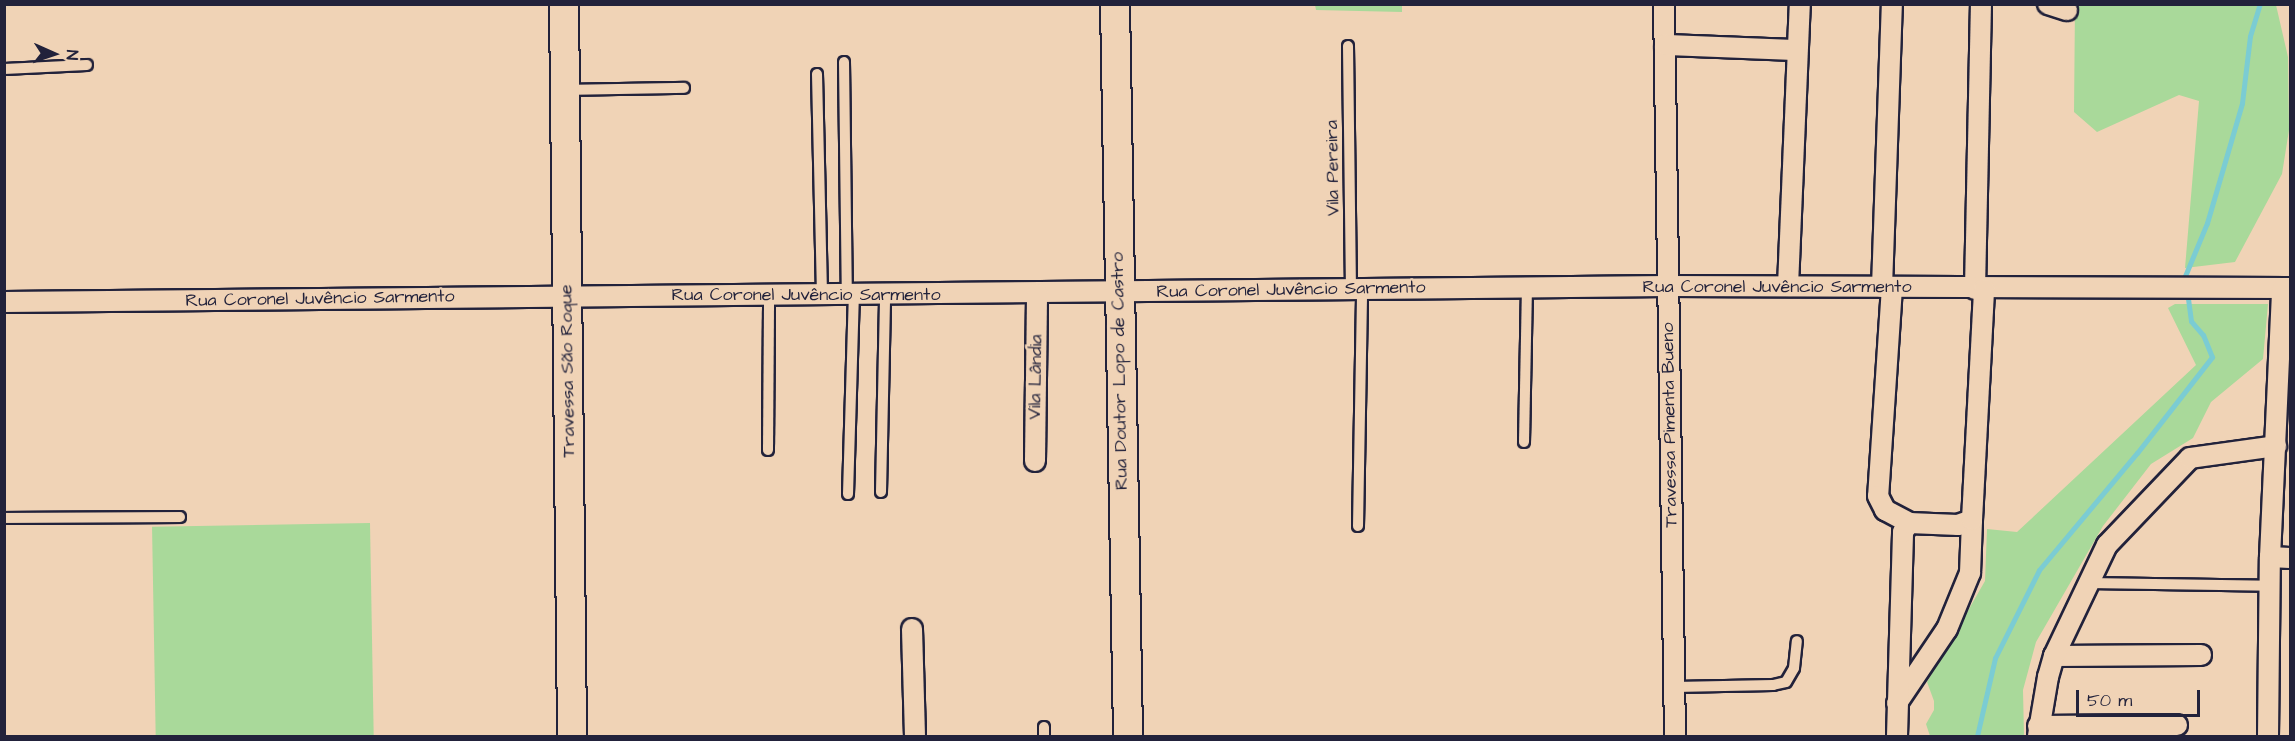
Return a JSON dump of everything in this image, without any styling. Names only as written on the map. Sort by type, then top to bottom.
[{"type":"main road","name":"Travessa São Roque","points":[[564,4],[572,736]]},
{"type":"main road","name":"Rua Doutor Lopo de Castro","points":[[1115,4],[1118,292],[1128,736]]},
{"type":"street","name":"Travessa Pimenta Bueno","points":[[1664,4],[1675,736]]},
{"type":"street","points":[[1788,286],[1800,4]]},
{"type":"street","points":[[1892,4],[1887,287],[1878,496],[1885,510],[1909,523],[1958,525],[1972,520]]},
{"type":"street","points":[[1898,703],[1947,629],[1970,573],[1979,289],[1981,4]]},
{"type":"street","points":[[2048,4],[2067,10]]},
{"type":"street","points":[[1665,45],[1797,50]]},
{"type":"street","name":"Rua Coronel Juvêncio Sarmento","points":[[4,302],[1037,294],[1667,285],[1979,289],[2286,288]]},
{"type":"street","points":[[2268,736],[2270,557],[2286,288]]},
{"type":"street","name":"Vila Lândia","points":[[1035,461],[1037,294]]},
{"type":"street","points":[[2177,726],[2038,731],[2054,656],[2107,545],[2190,458],[2276,446]]},
{"type":"street","points":[[1897,736],[1902,540],[1905,526],[1909,523]]},
{"type":"street","points":[[2270,557],[2290,558]]},
{"type":"street","points":[[912,629],[915,736]]},
{"type":"street","points":[[2054,656],[2201,656]]},
{"type":"lane","name":"Vila Pereira","points":[[1348,46],[1356,289],[1358,526]]},
{"type":"lane","points":[[844,62],[851,295],[848,494]]},
{"type":"lane","points":[[4,69],[87,65]]},
{"type":"lane","points":[[818,74],[822,295]]},
{"type":"lane","points":[[565,90],[684,88]]},
{"type":"lane","points":[[1524,442],[1527,287]]},
{"type":"lane","points":[[881,492],[885,294]]},
{"type":"lane","points":[[768,450],[769,295]]},
{"type":"lane","points":[[4,518],[180,517]]},
{"type":"lane","points":[[2088,583],[2270,586]]},
{"type":"lane","points":[[1674,687],[1773,686],[1786,682],[1794,668],[1797,641]]},
{"type":"green space","points":[[1315,5],[1402,5],[1402,12],[1316,10]]},
{"type":"green space","points":[[2075,5],[2276,5],[2288,57],[2289,130],[2282,174],[2235,262],[2185,268],[2199,101],[2179,95],[2097,132],[2074,112]]},
{"type":"green space","points":[[2175,304],[2268,304],[2263,359],[2211,402],[2193,438],[2151,464],[2103,526],[2036,642],[2023,690],[2024,736],[1930,736],[1926,724],[1934,710],[1934,701],[1927,682],[1985,581],[1987,529],[2017,532],[2196,365],[2168,308]]},
{"type":"green space","points":[[370,523],[374,736],[156,736],[152,527]]},
{"type":"waterway","points":[[1977,736],[1995,658],[2039,570],[2137,453],[2212,357],[2203,335],[2191,321],[2185,276],[2207,223],[2242,103],[2250,36],[2260,4]]}]
